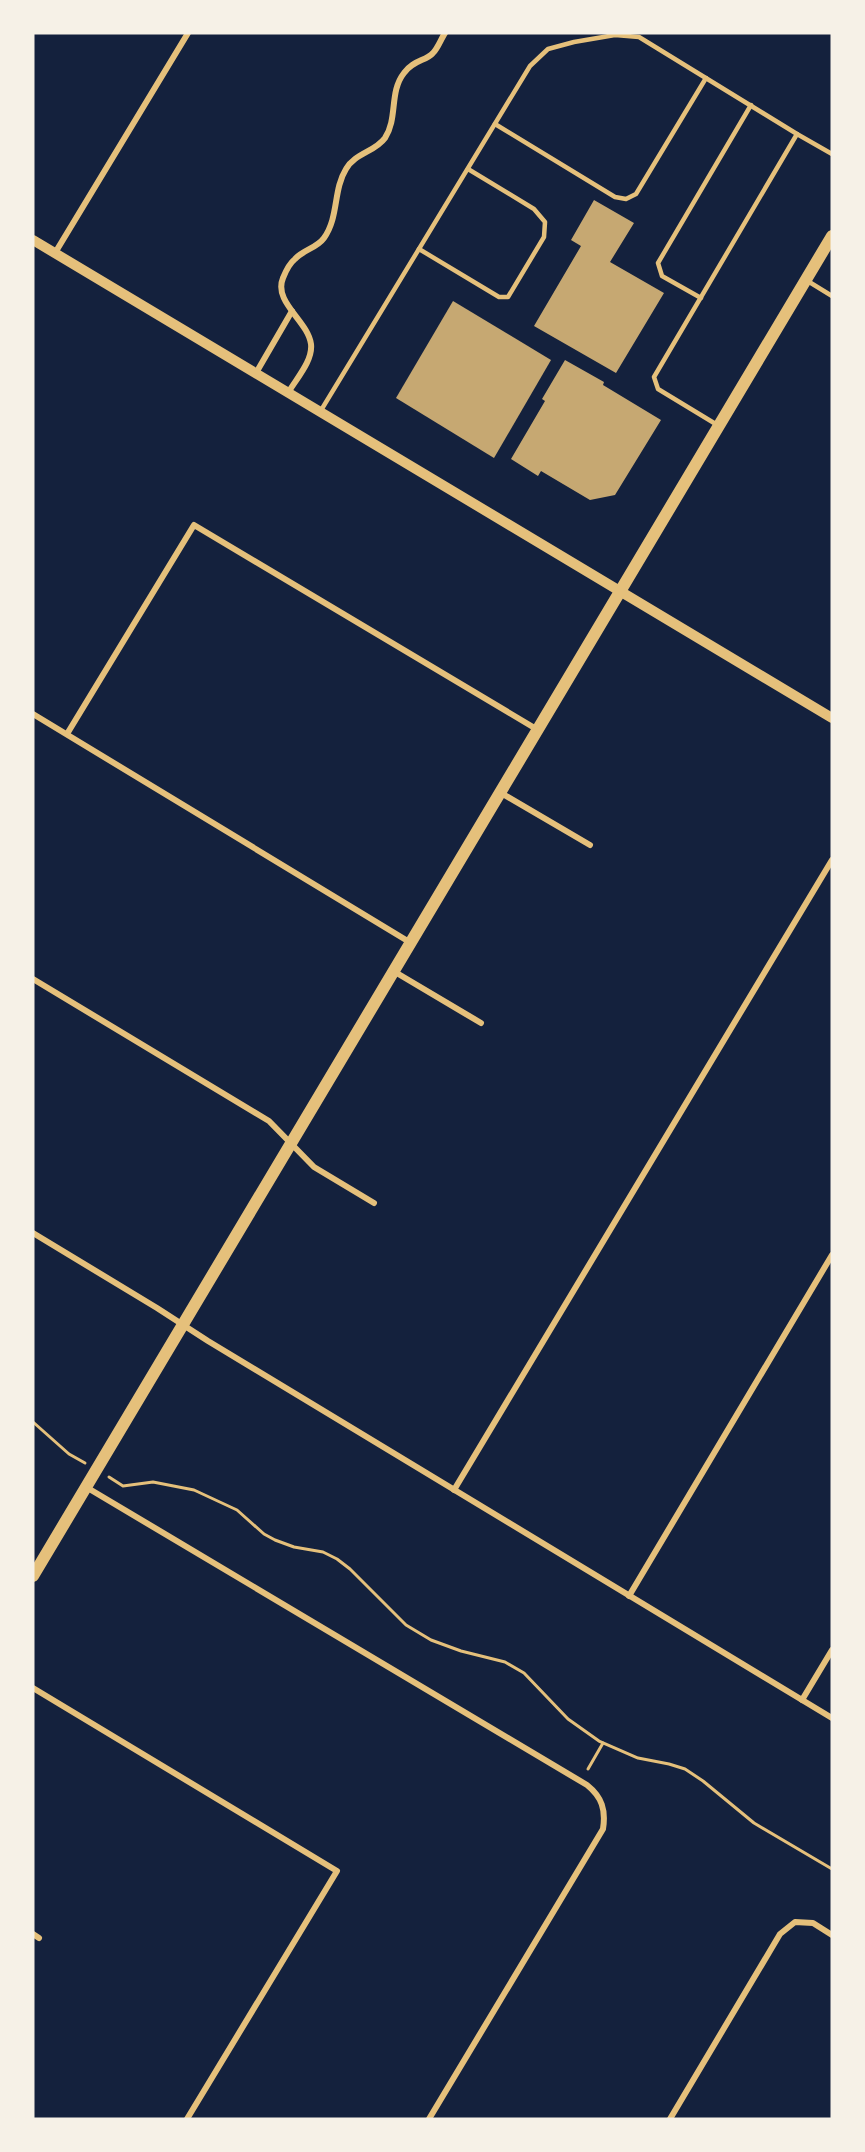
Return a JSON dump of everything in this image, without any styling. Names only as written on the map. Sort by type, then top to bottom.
[{"type":"main road","points":[[33,1576],[832,236]]},
{"type":"street","points":[[55,253],[188,33]]},
{"type":"street","points":[[288,393],[308,360],[310,343],[303,326],[282,295],[282,280],[295,258],[322,240],[330,229],[337,193],[346,168],[357,156],[376,147],[385,138],[392,121],[395,88],[403,73],[414,62],[432,54],[445,33]]},
{"type":"street","points":[[33,240],[832,717]]},
{"type":"street","points":[[256,373],[292,311]]},
{"type":"street","points":[[67,734],[195,525],[538,730]]},
{"type":"street","points":[[33,714],[412,943]]},
{"type":"street","points":[[501,793],[590,845]]},
{"type":"street","points":[[454,1490],[832,860]]},
{"type":"street","points":[[394,972],[481,1023]]},
{"type":"street","points":[[33,979],[269,1121],[314,1167],[374,1203]]},
{"type":"street","points":[[33,1233],[832,1718]]},
{"type":"street","points":[[628,1596],[832,1255]]},
{"type":"street","points":[[86,1487],[587,1785],[598,1796],[604,1808],[603,1829],[429,2119]]},
{"type":"street","points":[[802,1700],[832,1650]]},
{"type":"street","points":[[33,1688],[337,1871],[188,2119]]},
{"type":"street","points":[[670,2119],[780,1934],[795,1922],[813,1923],[832,1935]]},
{"type":"lane","points":[[320,412],[530,66],[548,50],[574,42],[615,35],[639,37],[832,154]]},
{"type":"lane","points":[[495,124],[615,196],[626,199],[636,194],[706,78]]},
{"type":"lane","points":[[700,298],[662,276],[658,263],[751,105]]},
{"type":"lane","points":[[719,426],[658,389],[654,377],[797,134]]},
{"type":"lane","points":[[419,249],[499,297],[508,297],[544,237],[545,222],[534,209],[468,169]]},
{"type":"lane","points":[[806,280],[832,296]]},
{"type":"path","points":[[33,1422],[69,1454]]},
{"type":"path","points":[[123,1486],[153,1482],[194,1490],[237,1510],[264,1534],[275,1540],[294,1547],[323,1552],[337,1559],[406,1625],[431,1640],[461,1651],[505,1662],[524,1673],[568,1719],[603,1743],[638,1758],[685,1769],[754,1823],[832,1869]]},
{"type":"path","points":[[588,1769],[603,1743]]},
{"type":"building","points":[[594,200],[634,223],[610,262],[664,293],[616,373],[534,326],[581,246],[571,240]]},
{"type":"building","points":[[453,301],[551,360],[494,458],[396,398]]},
{"type":"building","points":[[565,360],[604,382],[603,385],[661,420],[615,495],[590,500],[541,471],[538,476],[511,459],[545,401],[542,399]]}]
